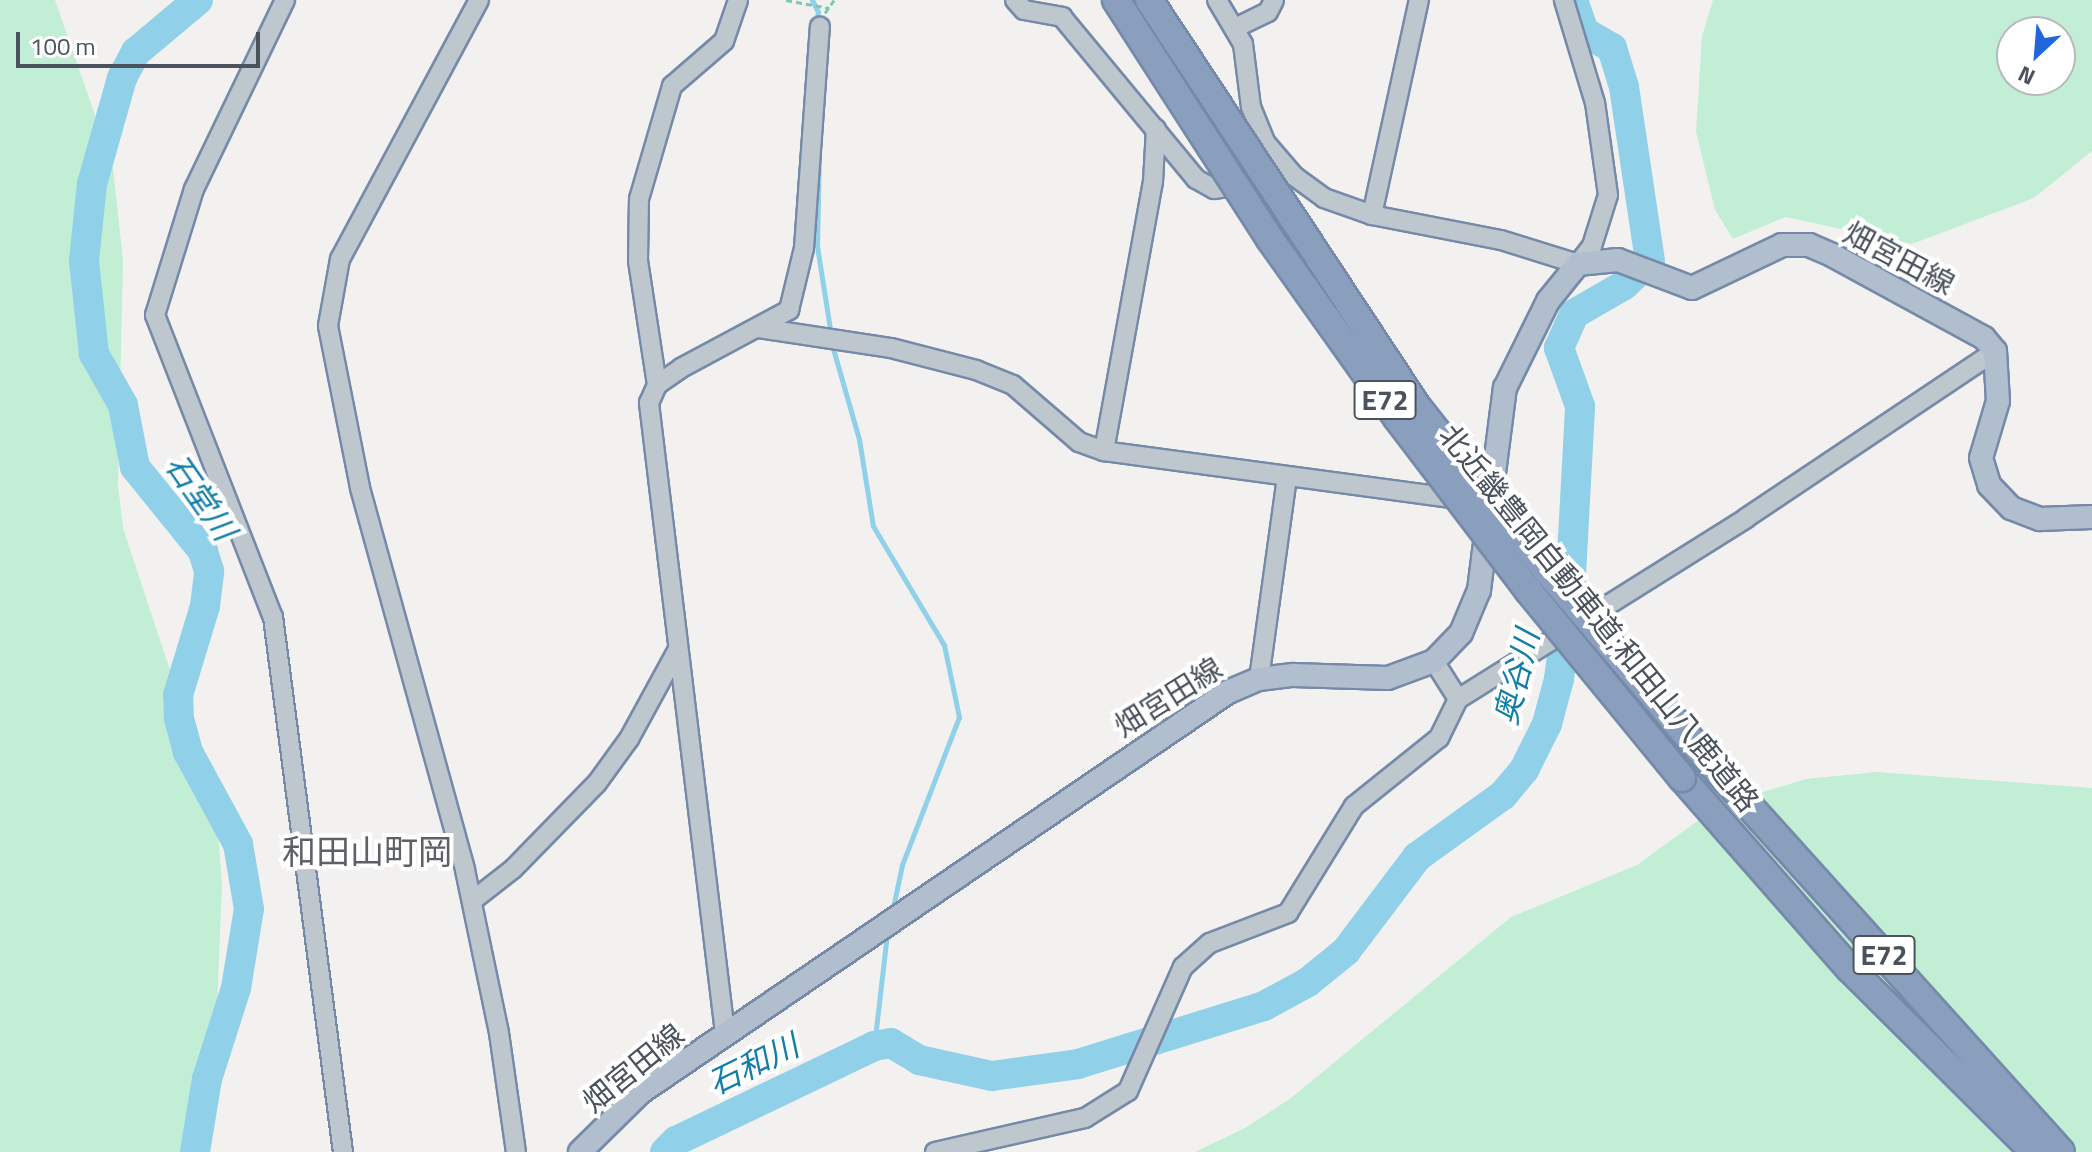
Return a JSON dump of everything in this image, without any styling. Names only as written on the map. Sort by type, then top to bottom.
[{"type":"highway","name":"北近畿豊岡自動車道;和田山八鹿道路","points":[[1116,0],[1270,239],[1397,418],[1528,590],[1682,778],[1850,969],[2034,1152]]},
{"type":"highway","name":"北近畿豊岡自動車道;和田山八鹿道路","points":[[1149,0],[1419,409],[1547,571],[1706,758],[2061,1152]]},
{"type":"main road","name":"畑宮田線","points":[[580,1152],[641,1092],[1191,714],[1259,679],[1293,675],[1388,678],[1434,661],[1461,633],[1479,590],[1505,388],[1540,315],[1578,264],[1618,260],[1692,288],[1721,278],[1757,254],[1782,245],[1809,245],[1984,338],[1995,351]]},
{"type":"main road","points":[[1995,351],[1998,401],[1981,458],[1989,485],[2011,508],[2040,519],[2092,517]]},
{"type":"street","points":[[285,0],[194,189],[155,315],[273,617],[343,1152]]},
{"type":"street","points":[[479,0],[340,259],[328,326],[360,488],[472,901],[516,1152]]},
{"type":"street","points":[[725,1033],[649,403],[657,385],[638,261],[639,199],[672,86],[724,41],[738,0]]},
{"type":"street","points":[[1015,0],[1024,10],[1062,17],[1196,179],[1214,189],[1294,176]]},
{"type":"street","points":[[1217,0],[1237,27],[1251,107],[1265,142],[1294,176],[1324,198],[1372,215],[1501,240],[1578,264],[1592,246],[1608,195],[1595,103],[1564,0]]},
{"type":"street","points":[[1237,27],[1268,12],[1274,0]]},
{"type":"street","points":[[1372,215],[1419,0]]},
{"type":"street","points":[[657,385],[789,310],[804,248],[820,27]]},
{"type":"street","points":[[1104,451],[1153,182],[1156,129]]},
{"type":"street","points":[[759,328],[891,348],[976,370],[1013,385],[1079,442],[1104,451],[1491,503]]},
{"type":"street","points":[[935,1152],[1085,1118],[1113,1104],[1128,1091],[1183,967],[1210,943],[1288,913],[1354,806],[1439,738],[1458,699],[1734,526],[1995,351]]},
{"type":"street","points":[[1259,679],[1287,477]]},
{"type":"street","points":[[472,901],[513,869],[597,783],[629,739],[677,651]]},
{"type":"street","points":[[1434,661],[1458,699]]},
{"type":"path","points":[[786,0],[829,8],[834,0]]},
{"type":"green space","points":[[0,0],[55,0],[113,167],[123,261],[118,485],[123,528],[216,809],[222,883],[216,1035],[197,1152],[0,1152]]},
{"type":"green space","points":[[1713,0],[2092,0],[2092,151],[2034,198],[1912,244],[1785,217],[1733,239],[1715,210],[1696,132],[1702,36]]},
{"type":"green space","points":[[1877,772],[2092,788],[2092,1152],[1195,1152],[1245,1128],[1291,1098],[1511,917],[1637,865],[1696,822],[1737,800],[1806,779]]},
{"type":"waterway","name":"石堂川","points":[[195,1152],[207,1079],[236,988],[249,909],[238,844],[188,752],[179,719],[178,695],[205,606],[209,571],[203,551],[135,467],[123,405],[94,354],[84,261],[92,184],[122,78],[136,52],[198,0]]},
{"type":"waterway","points":[[812,0],[818,12],[815,26]]},
{"type":"waterway","name":"奥谷川","points":[[665,1152],[676,1141],[874,1046],[891,1043],[919,1060],[992,1076],[1078,1064],[1264,1006],[1308,982],[1346,951],[1417,857],[1503,795],[1524,770],[1547,724],[1559,679],[1570,593],[1580,406],[1559,348],[1574,314],[1624,285],[1650,261],[1624,87],[1612,48],[1584,32],[1573,0]]},
{"type":"waterway","points":[[819,150],[817,246],[831,335]]},
{"type":"waterway","points":[[832,345],[859,439],[873,526],[944,645],[959,717],[902,865],[892,912]]},
{"type":"waterway","points":[[874,1046],[887,933]]},
{"type":"district","name":"和田山町岡","points":[[367,852]]},
{"type":"water label","name":"石和川","points":[[753,1064]]}]
